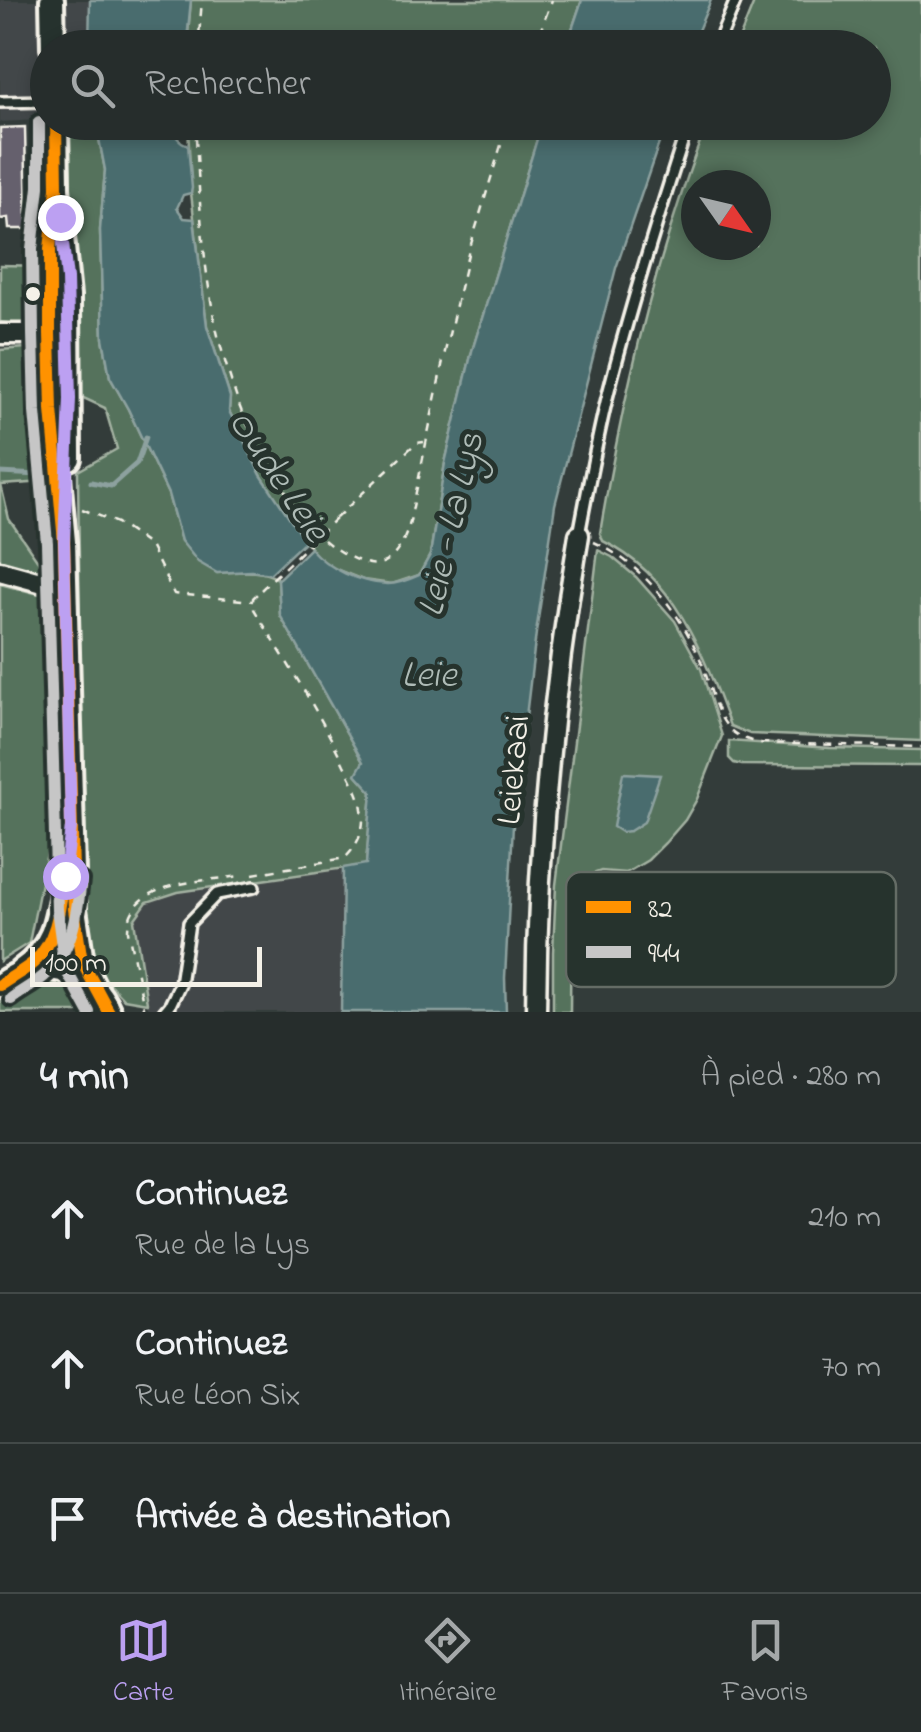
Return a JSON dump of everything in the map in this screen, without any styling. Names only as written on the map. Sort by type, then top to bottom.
[{"type":"main road","points":[[52,0],[53,30]]},
{"type":"main road","points":[[56,140],[67,279],[52,410],[64,542]]},
{"type":"main road","points":[[59,334],[69,377],[64,589],[78,945],[82,962],[107,1002]]},
{"type":"main road","points":[[0,985],[41,955],[52,936],[62,898],[71,827]]},
{"type":"main road","points":[[22,972],[41,967],[62,969],[80,976],[107,1002]]},
{"type":"street","points":[[0,334],[59,334]]},
{"type":"street","name":"Leiekaai","points":[[536,1012],[537,907],[545,781],[579,535]]},
{"type":"street","points":[[0,571],[64,589]]},
{"type":"lane","points":[[724,30],[736,0]]},
{"type":"lane","points":[[0,102],[30,101]]},
{"type":"lane","points":[[579,535],[617,360],[682,140]]},
{"type":"lane","points":[[164,1012],[180,984],[189,923],[217,894],[254,888]]},
{"type":"path","points":[[200,30],[202,0]]},
{"type":"path","points":[[541,30],[552,0]]},
{"type":"path","points":[[196,140],[212,309],[239,406],[274,472],[312,531],[326,544],[373,566],[390,560],[402,546],[468,254],[503,140]]},
{"type":"path","points":[[145,1012],[128,931],[128,918],[140,900],[160,889],[345,858],[356,848],[363,811],[349,774],[254,609],[252,598],[416,443],[426,442]]},
{"type":"path","points":[[66,505],[117,523],[150,546],[174,594],[253,600]]},
{"type":"path","points":[[579,535],[626,561],[666,599],[700,657],[721,716],[728,728],[743,739],[761,743],[921,747]]},
{"type":"shaded area","points":[[0,0],[90,0],[89,30],[30,30],[30,120],[0,122]]},
{"type":"shaded area","points":[[343,868],[341,1012],[149,1012],[134,920],[147,902],[178,892]]},
{"type":"green space","points":[[191,0],[582,0],[572,30],[188,30]]},
{"type":"green space","points":[[755,0],[921,0],[921,741],[750,734],[730,726],[698,646],[668,596],[628,556],[603,541],[600,533],[619,429],[681,197],[681,260],[771,260],[771,170],[690,170],[701,140],[891,140],[891,30],[743,30]]},
{"type":"green space","points":[[69,140],[99,140],[105,170],[100,230],[103,338],[110,377],[168,494],[181,541],[217,573],[256,572],[278,579],[280,615],[363,762],[357,775],[372,792],[366,865],[178,892],[147,902],[134,920],[147,1003],[124,999],[98,972],[83,921],[78,471],[117,449],[105,408],[79,396]]},
{"type":"green space","points":[[189,140],[537,140],[472,351],[445,463],[430,555],[419,575],[392,584],[363,580],[323,564],[261,475],[229,411],[230,397],[207,326]]},
{"type":"green space","points":[[0,265],[43,266],[43,311],[29,326],[0,322]]},
{"type":"green space","points":[[26,348],[44,382],[45,482],[1,485],[9,519],[49,577],[0,563],[0,350]]},
{"type":"green space","points":[[598,550],[636,577],[675,621],[701,669],[722,736],[685,820],[648,860],[628,872],[566,872],[566,987],[570,987],[570,1012],[553,1012],[556,885]]},
{"type":"green space","points":[[0,584],[51,597],[52,827],[29,943],[0,961]]},
{"type":"green space","points":[[729,741],[921,750],[921,766],[742,765],[729,758]]},
{"type":"green space","points":[[30,979],[70,984],[99,1012],[0,1012],[0,999],[7,991]]},
{"type":"water","points":[[90,0],[191,0],[188,30],[89,30]]},
{"type":"water","points":[[582,0],[711,0],[698,30],[572,30]]},
{"type":"water","points":[[99,140],[180,140],[188,145],[192,188],[177,208],[184,218],[194,219],[207,326],[230,397],[229,411],[261,475],[305,541],[270,574],[217,573],[198,562],[181,541],[168,494],[110,377],[103,338],[100,230],[105,170]]},
{"type":"water","name":"Leie","points":[[537,140],[660,140],[616,268],[555,505],[513,825],[506,1012],[341,1012],[343,868],[366,864],[372,792],[356,774],[363,762],[280,615],[278,579],[310,548],[345,574],[367,581],[392,584],[419,575],[430,555],[445,463],[472,351]]},
{"type":"water","points":[[623,773],[660,775],[644,822],[621,832],[613,827]]},
{"type":"building","points":[[25,127],[27,229],[9,229],[8,218],[0,219],[0,128]]},
{"type":"waterway","points":[[91,482],[111,486],[137,463],[146,437]]},
{"type":"waterway","points":[[0,473],[39,475]]},
{"type":"transit line","name":"944","points":[[39,140],[39,187],[32,249],[33,334],[35,412],[47,543],[57,909],[65,968],[89,1012]]},
{"type":"transit line","name":"82","points":[[56,140],[50,334],[52,410],[64,542],[74,909],[82,962],[109,1012]]},
{"type":"transit line","name":"82","points":[[0,985],[34,962],[48,944],[64,878]]},
{"type":"transit line","name":"944","points":[[11,999],[44,976],[61,956],[75,919],[81,880]]},
{"type":"route","points":[[60,217],[67,279],[70,399],[64,542],[71,827],[65,876]]},
{"type":"water label","name":"Oude Leie","points":[[277,477]]},
{"type":"water label","name":"Leie - La Lys","points":[[453,525]]}]
